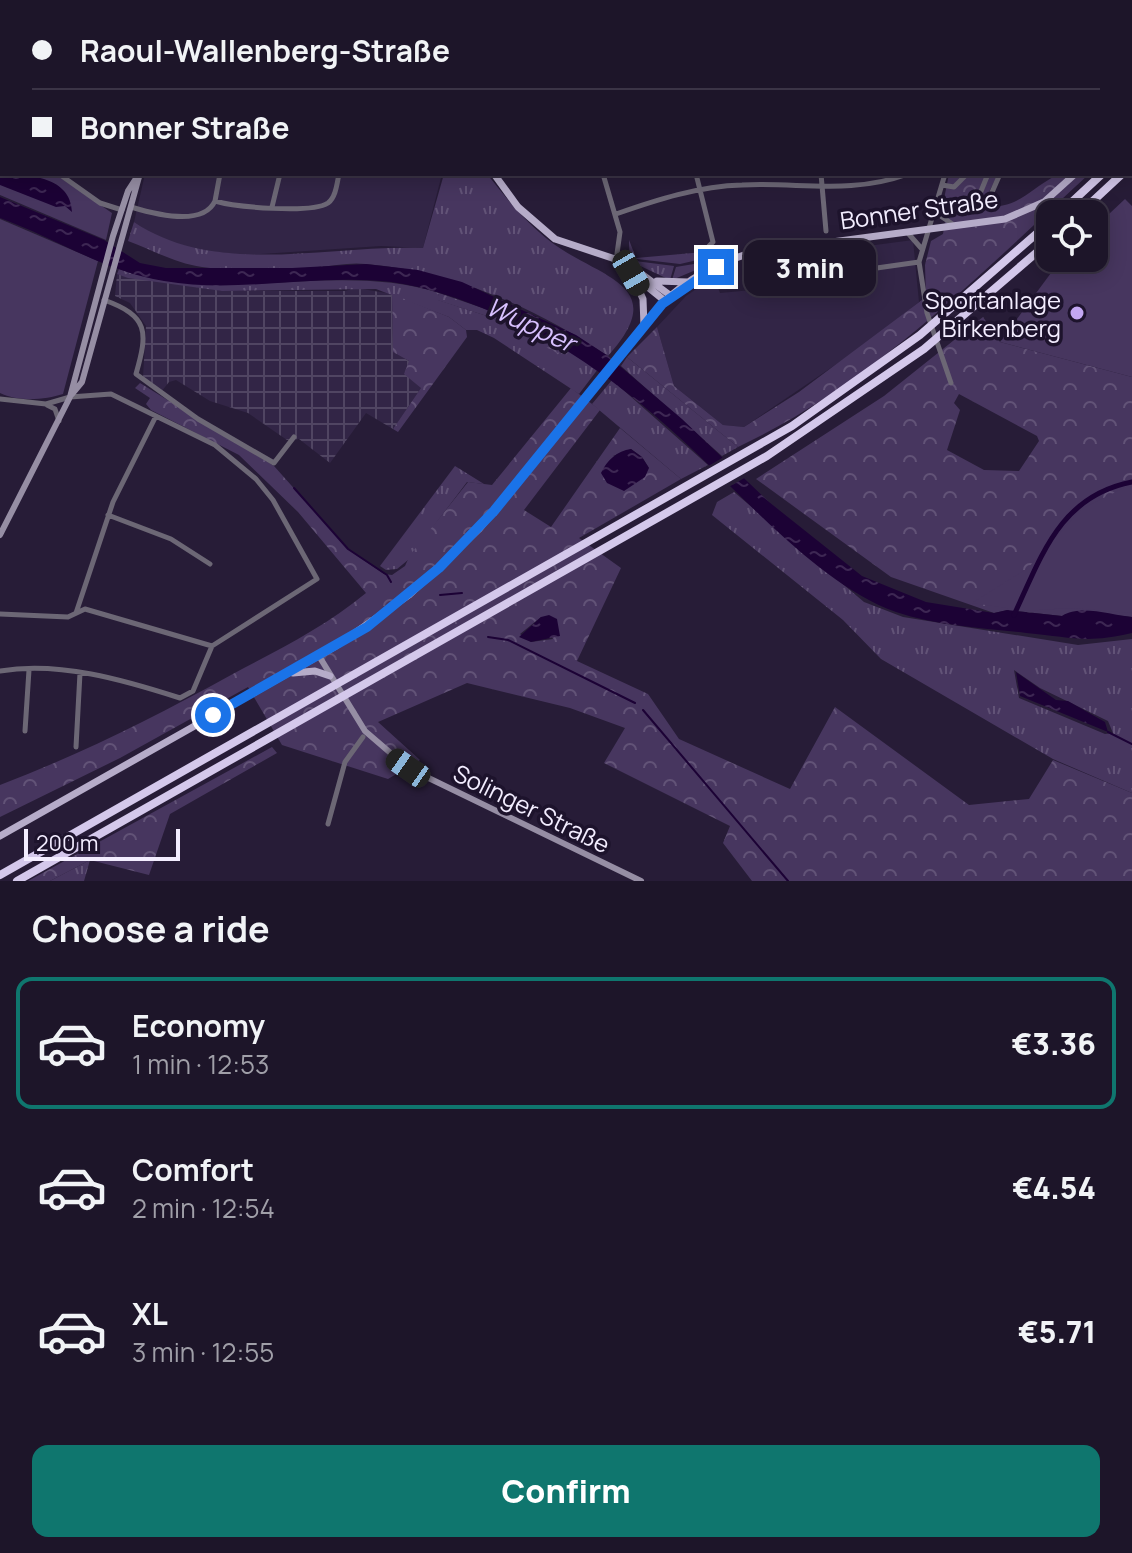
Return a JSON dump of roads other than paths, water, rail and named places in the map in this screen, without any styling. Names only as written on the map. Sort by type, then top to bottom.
[{"type":"highway","points":[[1074,200],[1100,176]]},
{"type":"highway","points":[[1094,200],[1120,176]]},
{"type":"highway","points":[[0,875],[760,444],[857,383],[940,319],[1036,234]]},
{"type":"highway","points":[[17,881],[767,456],[924,349],[1036,253]]},
{"type":"main road","points":[[0,535],[70,397],[113,236],[138,176]]},
{"type":"main road","points":[[70,397],[82,382],[139,176]]},
{"type":"main road","points":[[495,176],[518,207],[555,239],[627,263],[655,281],[668,298]]},
{"type":"main road","name":"Bonner Straße","points":[[1,835],[319,656],[385,614],[462,547],[668,298],[690,282],[747,254],[1005,219],[1032,210],[1073,176]]},
{"type":"main road","points":[[616,261],[668,298]]},
{"type":"main road","points":[[631,273],[643,299],[644,326]]},
{"type":"main road","points":[[655,281],[690,282]]},
{"type":"main road","points":[[96,296],[104,300]]},
{"type":"main road","name":"Solinger Straße","points":[[319,656],[349,706],[375,741],[408,768],[641,881]]},
{"type":"main road","points":[[287,674],[315,671],[330,676]]},
{"type":"street","points":[[62,176],[100,203],[122,210]]},
{"type":"street","points":[[131,207],[193,218],[209,210],[215,201],[220,176]]},
{"type":"street","points":[[272,207],[280,176]]},
{"type":"street","points":[[215,201],[250,209],[326,203],[334,195],[339,176]]},
{"type":"street","points":[[604,176],[620,232],[616,261]]},
{"type":"street","points":[[696,176],[713,242],[709,246]]},
{"type":"street","points":[[821,176],[826,231]]},
{"type":"street","points":[[616,214],[700,190],[747,184],[823,189],[897,176]]},
{"type":"street","points":[[944,176],[919,262],[927,313],[951,383]]},
{"type":"street","points":[[942,185],[954,187],[965,176]]},
{"type":"street","points":[[987,176],[979,196],[982,202],[989,199],[999,176]]},
{"type":"street","points":[[935,204],[942,217],[954,225]]},
{"type":"street","points":[[906,232],[922,249]]},
{"type":"street","points":[[764,284],[919,262]]},
{"type":"street","points":[[104,300],[137,316],[144,336],[136,374],[162,395],[274,463],[294,437]]},
{"type":"street","points":[[0,399],[46,404],[70,397],[111,394],[219,447],[256,479],[273,500],[317,579],[212,646],[193,691],[180,698],[128,681],[80,673],[0,671]]},
{"type":"street","points":[[46,404],[55,409],[59,421]]},
{"type":"street","points":[[76,614],[108,515],[156,416]]},
{"type":"street","points":[[108,515],[171,539],[210,564]]},
{"type":"street","points":[[0,614],[68,617],[85,609],[212,646]]},
{"type":"street","points":[[25,731],[29,670]]},
{"type":"street","points":[[76,747],[80,673]]},
{"type":"street","points":[[328,824],[345,762],[363,737]]},
{"type":"water","points":[[0,176],[30,176],[47,180],[64,191],[70,200],[72,212],[65,206],[56,207],[0,185]]},
{"type":"water","name":"Wupper","points":[[0,197],[104,240],[140,263],[166,268],[292,268],[366,264],[418,270],[462,282],[576,335],[608,356],[682,419],[769,502],[862,576],[926,602],[994,613],[1007,610],[1062,616],[1077,611],[1096,611],[1132,617],[1132,633],[1079,639],[977,628],[912,617],[874,603],[808,558],[677,435],[621,388],[591,366],[528,329],[469,303],[431,290],[391,282],[334,280],[221,285],[143,277],[0,218]]},
{"type":"water","points":[[631,449],[642,457],[649,468],[645,477],[624,491],[607,483],[601,473],[613,457]]},
{"type":"water","points":[[549,615],[557,619],[560,636],[531,642],[519,637],[541,617]]},
{"type":"water","points":[[1016,672],[1056,700],[1068,701],[1105,722],[1108,732],[1020,696]]},
{"type":"waterway","points":[[1014,615],[1045,550],[1070,514],[1107,489],[1132,482]]},
{"type":"waterway","points":[[294,488],[348,549],[387,575],[391,582]]},
{"type":"waterway","points":[[440,595],[462,593]]},
{"type":"waterway","points":[[488,637],[508,640],[635,703]]},
{"type":"waterway","points":[[643,710],[788,881]]},
{"type":"waterway","points":[[1108,732],[1132,744]]},
{"type":"place","name":"Sportanlage Birkenberg","points":[[1077,313]]}]
